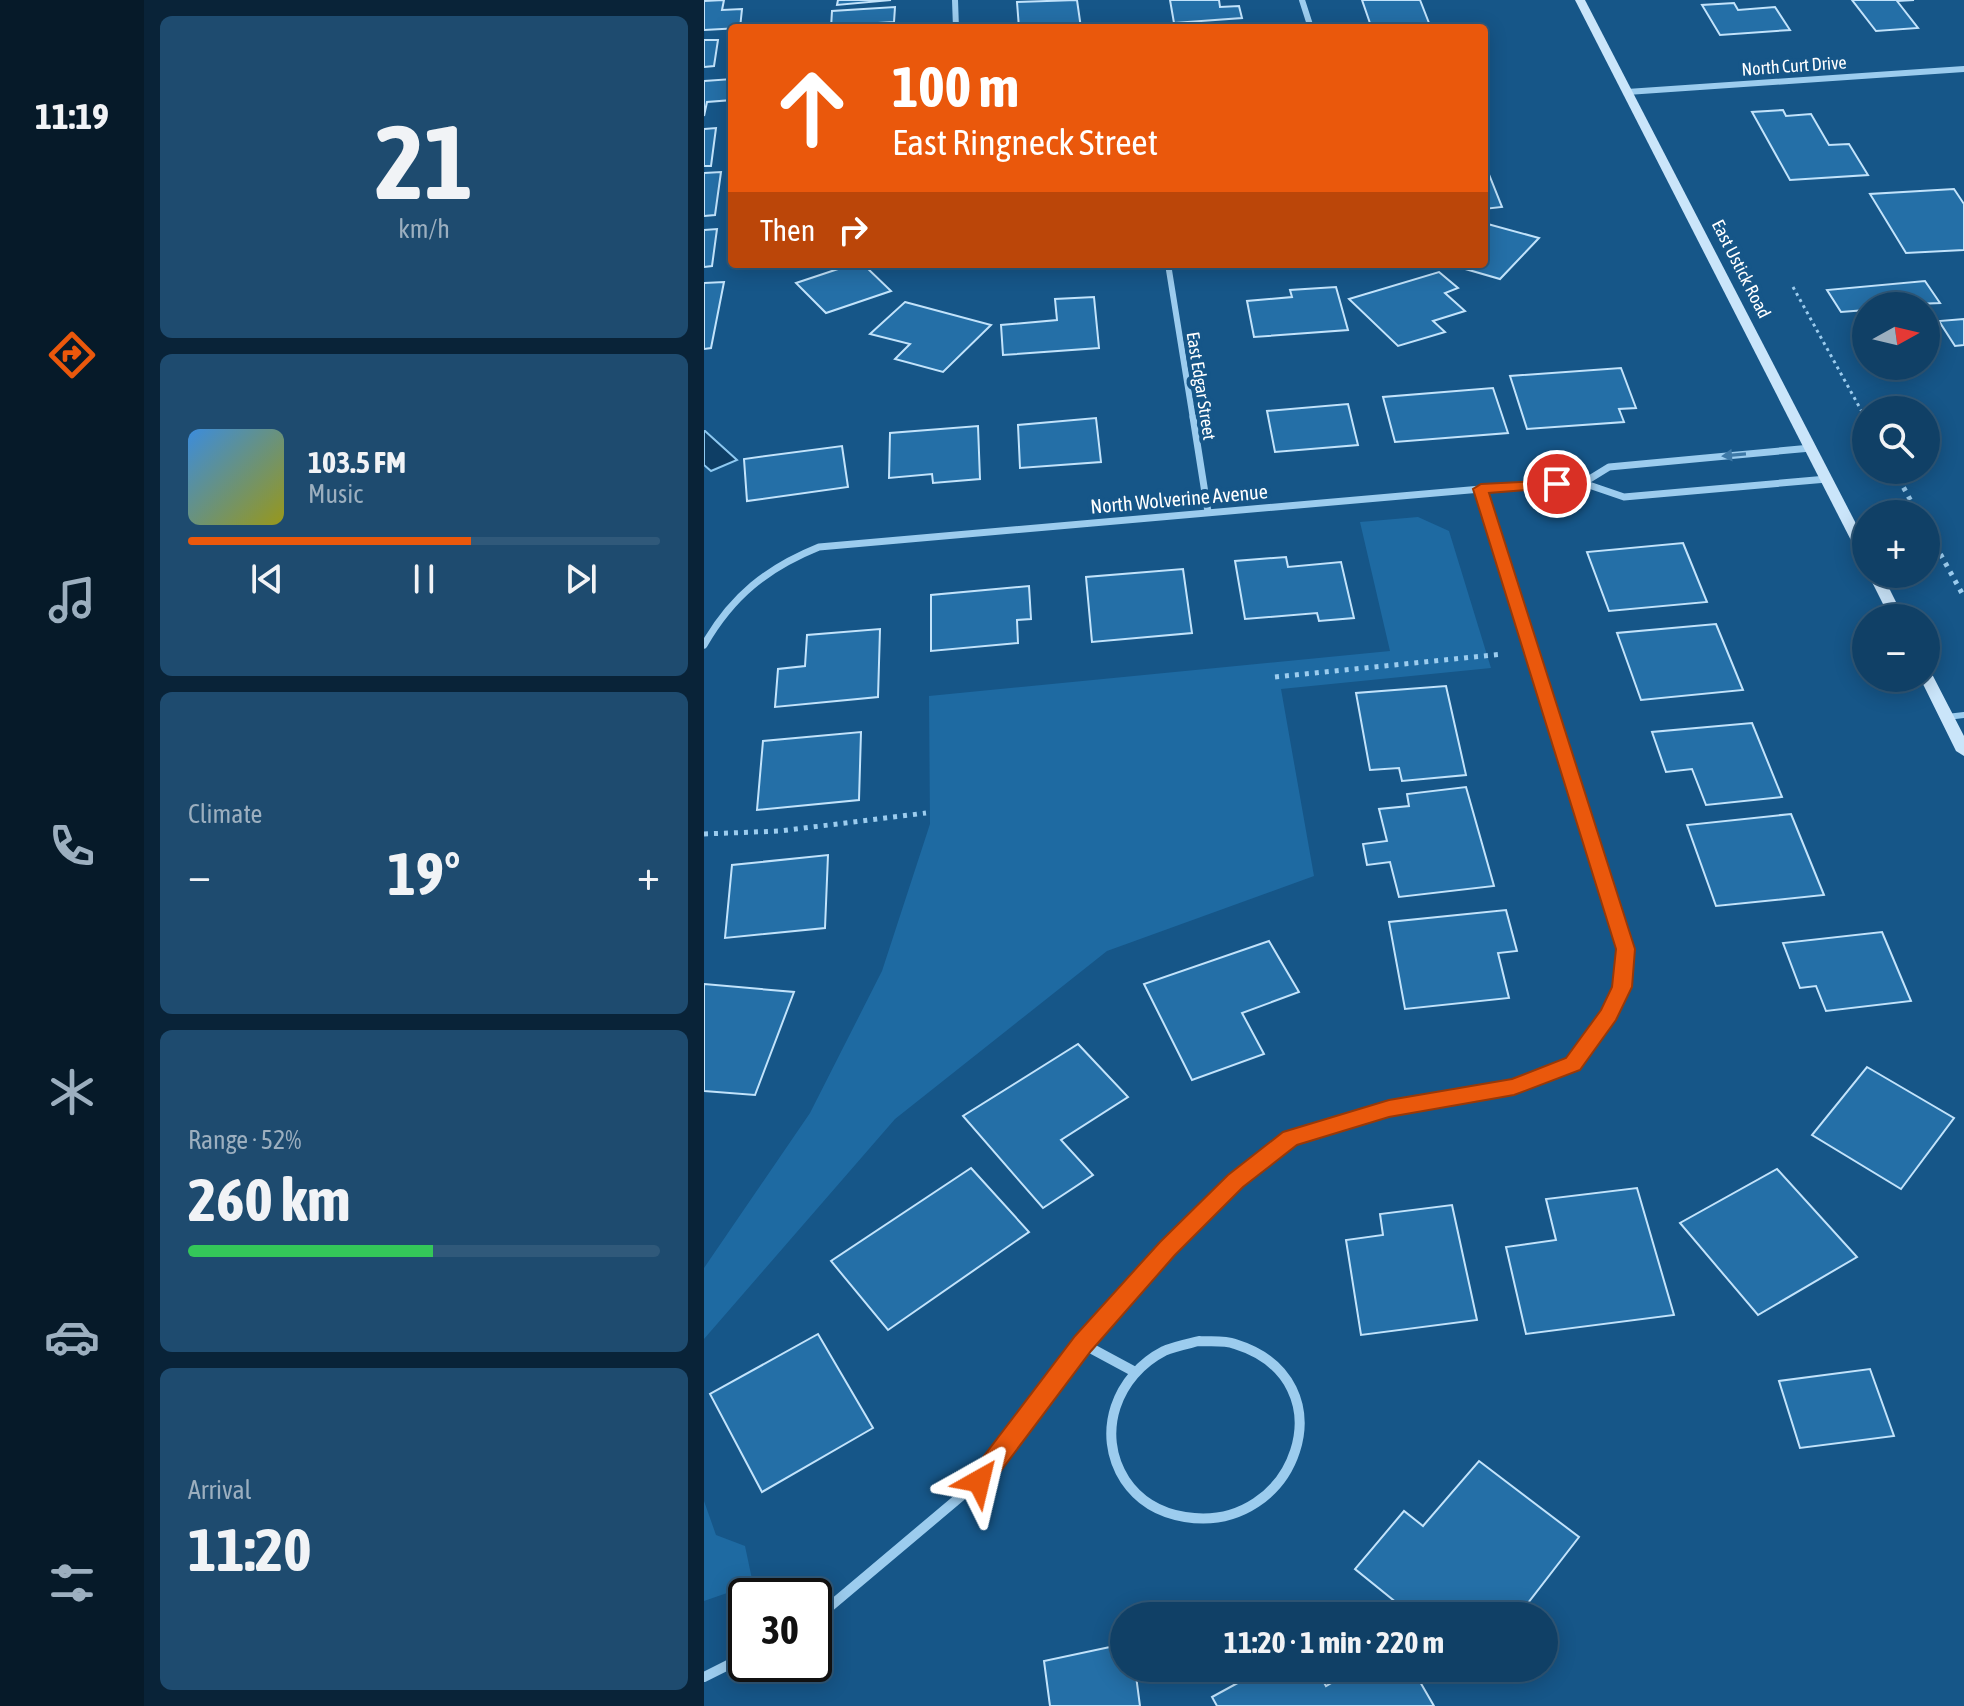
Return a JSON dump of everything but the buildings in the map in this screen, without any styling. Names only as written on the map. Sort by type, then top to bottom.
[{"type":"main road","name":"East Ustick Road","points":[[1580,0],[1852,528]]},
{"type":"main road","points":[[1934,692],[1964,751]]},
{"type":"street","points":[[955,0],[956,24]]},
{"type":"street","points":[[1302,0],[1310,24]]},
{"type":"street","name":"North Curt Drive","points":[[1627,92],[1964,69]]},
{"type":"street","name":"East Edgar Street","points":[[1169,268],[1208,512]]},
{"type":"street","name":"North Wolverine Avenue","points":[[1583,483],[1609,467],[1811,448]]},
{"type":"street","name":"North Wolverine Avenue","points":[[704,645],[753,580],[780,561],[819,547],[1481,489],[1583,483],[1624,497],[1827,479]]},
{"type":"street","points":[[832,1605],[979,1481],[1083,1344],[1168,1249],[1236,1181],[1290,1138],[1389,1109],[1514,1087],[1573,1064],[1609,1014],[1622,987],[1625,949],[1481,489]]},
{"type":"street","points":[[1199,1341],[1236,1344],[1268,1359],[1291,1385],[1302,1418],[1298,1453],[1280,1485],[1250,1508],[1213,1519],[1174,1516],[1141,1499],[1118,1471],[1109,1437],[1115,1402],[1135,1372],[1164,1351],[1199,1341]]},
{"type":"street","points":[[1083,1344],[1135,1372]]},
{"type":"street","points":[[704,1677],[728,1665]]},
{"type":"lane","points":[[1947,717],[1964,715]]},
{"type":"path","points":[[1793,287],[1853,396]]},
{"type":"path","points":[[1940,553],[1964,597]]},
{"type":"path","points":[[1275,677],[1532,652]]},
{"type":"path","points":[[704,834],[780,831],[926,813]]},
{"type":"shaded area","points":[[704,431],[737,460],[711,471],[704,465]]},
{"type":"shaded area","points":[[1418,517],[1449,531],[1491,668],[1281,689],[1314,876],[1107,951],[895,1119],[704,1339],[704,1268],[810,1113],[882,971],[930,824],[929,696],[1390,651],[1360,522]]},
{"type":"shaded area","points":[[704,1501],[716,1535],[745,1546],[752,1578],[728,1578],[728,1593],[704,1601]]},
{"type":"route","points":[[979,1481],[1083,1344],[1168,1249],[1236,1181],[1290,1138],[1389,1109],[1514,1087],[1573,1064],[1609,1014],[1622,987],[1625,949],[1481,489],[1557,484]]}]
